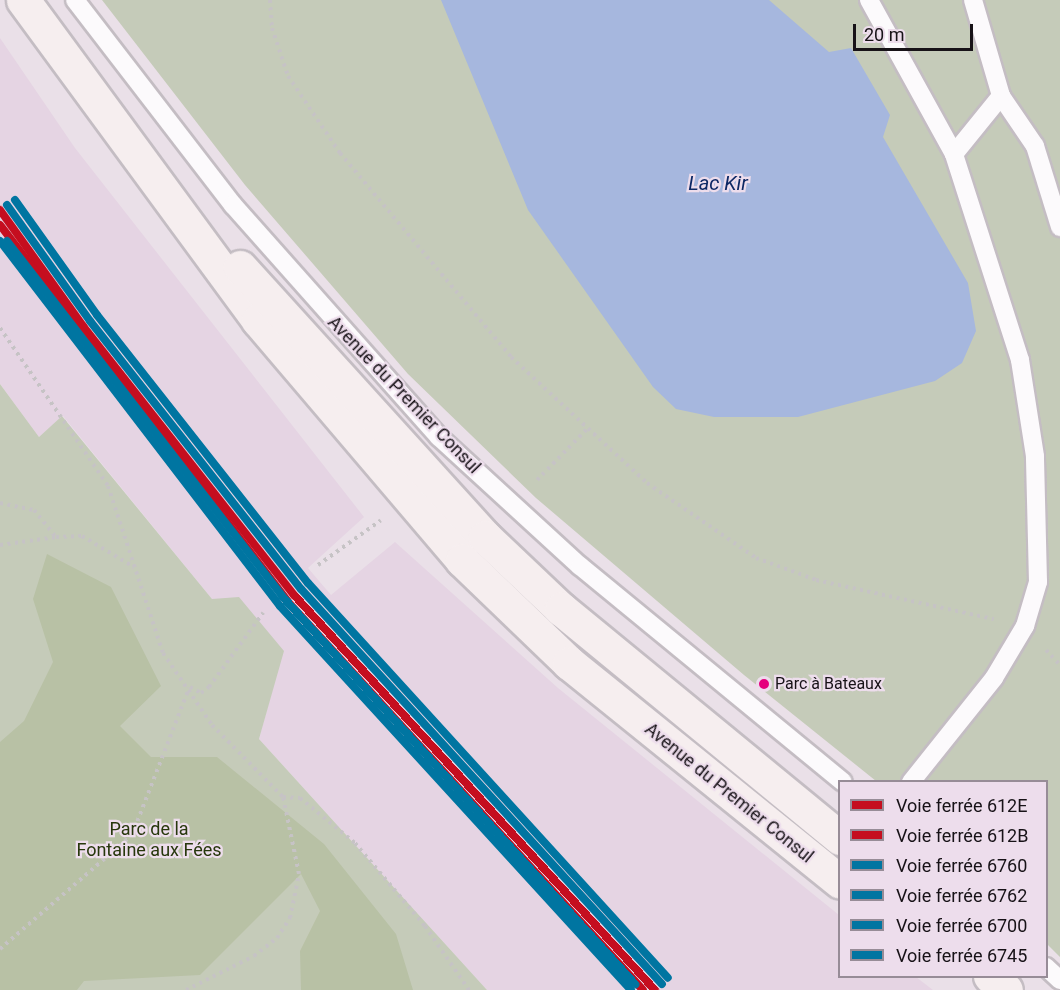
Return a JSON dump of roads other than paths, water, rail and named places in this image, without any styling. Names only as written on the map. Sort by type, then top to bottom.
[{"type":"main road","name":"Avenue du Premier Consul","points":[[23,0],[258,320],[462,560],[517,616],[619,704],[838,880]]},
{"type":"main road","name":"Avenue du Premier Consul","points":[[162,189],[277,304],[485,537],[561,609],[838,836]]},
{"type":"main road","name":"Avenue du Premier Consul","points":[[619,704],[644,709],[672,726],[807,835],[838,846]]},
{"type":"main road","points":[[992,978],[1006,990]]},
{"type":"lane","name":"Avenue du Premier Consul","points":[[75,0],[233,205],[439,437],[580,566],[841,780]]},
{"type":"lane","points":[[869,0],[954,154],[1011,318],[1029,409],[1040,519],[1038,582],[1025,626],[994,678],[913,780]]},
{"type":"lane","points":[[973,0],[1001,96],[1035,146],[1060,227]]},
{"type":"lane","points":[[954,154],[1001,96]]},
{"type":"lane","points":[[1048,968],[1060,980]]},
{"type":"water","name":"Lac Kir","points":[[441,0],[769,0],[829,52],[851,48],[890,115],[883,137],[968,283],[976,331],[962,363],[935,381],[798,417],[714,417],[676,409],[653,387],[528,210]]},
{"type":"rail line","name":"6700","points":[[15,200],[97,315],[308,583],[668,978]]},
{"type":"rail line","name":"6760","points":[[7,205],[90,321],[301,589],[662,984]]},
{"type":"rail line","name":"612E","points":[[0,210],[83,326],[294,595],[655,990]]},
{"type":"rail line","name":"612B","points":[[0,225],[287,601],[643,990]]},
{"type":"rail line","name":"6762","points":[[0,241],[280,606],[631,990]]},
{"type":"rail line","name":"6745","points":[[7,241],[282,596],[635,984]]},
{"type":"place","name":"Parc à Bateaux","points":[[764,684]]},
{"type":"park label","name":"Parc de la Fontaine aux Fées","points":[[149,840]]}]
